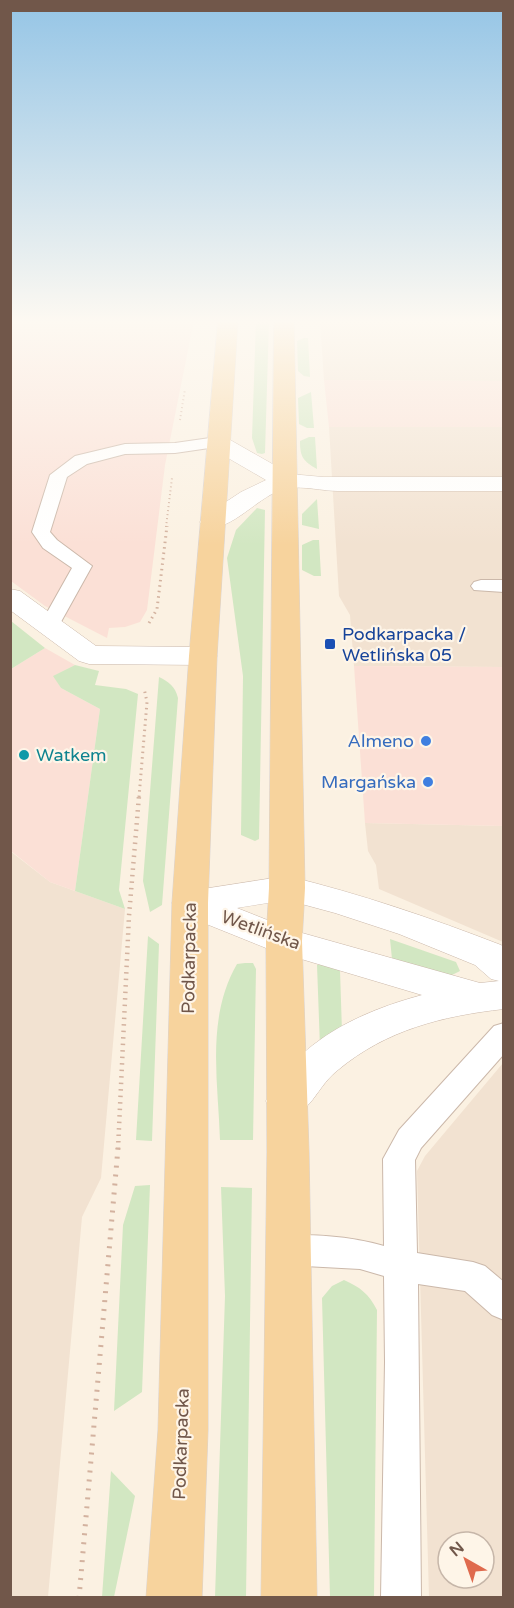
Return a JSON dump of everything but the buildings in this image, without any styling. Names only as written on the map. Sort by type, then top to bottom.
[{"type":"main road","name":"Podkarpacka","points":[[174,1598],[183,1430],[185,1140],[190,903],[203,656],[221,395]]},
{"type":"main road","points":[[284,395],[287,888],[284,940],[287,1101],[288,1598]]},
{"type":"street","points":[[217,442],[284,481],[323,484],[504,484]]},
{"type":"street","points":[[212,522],[250,497],[284,481]]},
{"type":"street","points":[[10,597],[89,655],[203,656]]},
{"type":"street","name":"Wetlińska","points":[[190,903],[287,888],[343,902],[412,925],[488,955],[504,969]]},
{"type":"street","name":"Wetlińska","points":[[190,903],[284,940],[491,996]]},
{"type":"street","name":"Wetlińska","points":[[287,1101],[322,1060],[355,1036],[441,1002],[491,996]]},
{"type":"lane","points":[[50,625],[82,566],[50,544],[41,532],[59,475],[81,460],[125,449],[175,448],[217,442]]},
{"type":"lane","points":[[481,586],[504,586]]},
{"type":"lane","points":[[401,1598],[403,1362],[399,1159],[410,1139],[504,1034]]},
{"type":"lane","points":[[286,1250],[360,1254],[401,1266],[473,1277],[504,1304]]},
{"type":"path","points":[[79,1598],[118,1151],[129,916],[147,702],[143,687],[118,677],[126,634],[152,620],[157,609],[175,448],[184,395]]},
{"type":"shaded area","points":[[11,395],[179,395],[165,465],[147,610],[140,622],[125,627],[109,628],[107,638],[45,606],[11,581]]},
{"type":"shaded area","points":[[326,395],[503,395],[503,427],[329,427]]},
{"type":"shaded area","points":[[329,427],[503,427],[503,667],[354,666],[350,615],[339,596]]},
{"type":"shaded area","points":[[45,648],[75,665],[54,676],[61,688],[100,709],[75,891],[50,882],[11,851],[11,669]]},
{"type":"shaded area","points":[[354,666],[503,667],[503,826],[365,823]]},
{"type":"shaded area","points":[[365,823],[503,826],[503,942],[379,889],[376,865],[368,851]]},
{"type":"shaded area","points":[[10,851],[50,882],[125,909],[101,1178],[82,1217],[48,1597],[11,1597]]},
{"type":"shaded area","points":[[503,1063],[503,1597],[429,1597],[417,1171],[425,1156]]},
{"type":"green space","points":[[253,395],[267,395],[265,453],[257,453],[252,438]]},
{"type":"green space","points":[[311,395],[314,428],[307,428],[299,424],[298,398]]},
{"type":"green space","points":[[315,437],[317,469],[305,461],[301,451],[300,441]]},
{"type":"green space","points":[[317,499],[319,529],[302,525],[302,514]]},
{"type":"green space","points":[[257,508],[265,510],[259,839],[255,841],[241,835],[243,676],[227,558],[236,530]]},
{"type":"green space","points":[[319,540],[321,576],[314,576],[302,570],[302,545]]},
{"type":"green space","points":[[11,621],[45,648],[11,669]]},
{"type":"green space","points":[[75,665],[99,671],[95,685],[126,689],[138,694],[119,890],[125,909],[75,891],[100,709],[61,688],[53,676]]},
{"type":"green space","points":[[159,677],[171,685],[178,698],[162,905],[150,912],[143,881]]},
{"type":"green space","points":[[148,936],[159,944],[152,1141],[136,1140]]},
{"type":"green space","points":[[390,939],[456,962],[460,971],[450,976],[392,959]]},
{"type":"green space","points":[[253,963],[256,969],[253,1140],[220,1140],[216,1072],[217,1028],[227,985],[237,964]]},
{"type":"green space","points":[[317,965],[340,970],[342,1032],[320,1047]]},
{"type":"green space","points":[[150,1185],[142,1392],[114,1411],[123,1225],[135,1186]]},
{"type":"green space","points":[[221,1187],[252,1188],[246,1597],[215,1597],[225,1296]]},
{"type":"green space","points":[[344,1280],[364,1292],[377,1310],[374,1597],[330,1597],[322,1298],[332,1286]]},
{"type":"green space","points":[[111,1471],[135,1496],[114,1597],[102,1597]]},
{"type":"place","name":"Podkarpacka / Wetlińska 05","points":[[330,644]]},
{"type":"place","name":"Almeno","points":[[426,741]]},
{"type":"place","name":"Watkem","points":[[24,755]]},
{"type":"place","name":"Margańska","points":[[428,782]]}]
